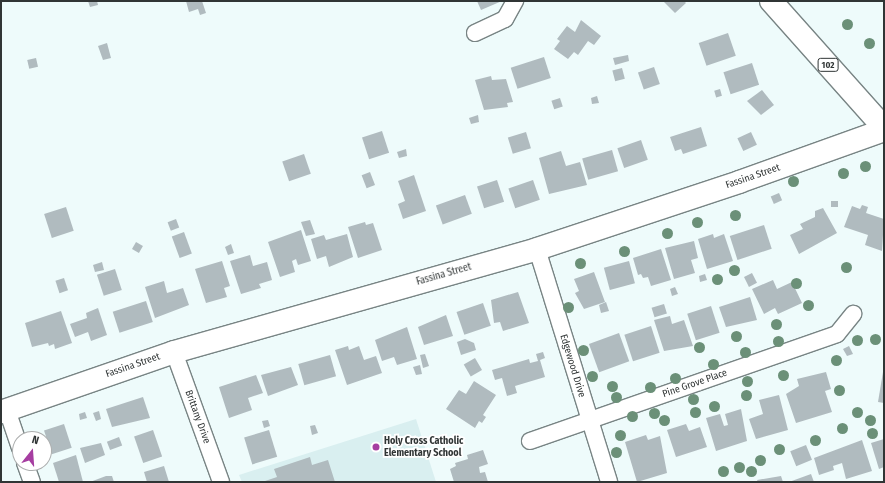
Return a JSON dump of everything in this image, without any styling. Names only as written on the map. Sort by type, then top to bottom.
[{"type":"street","points":[[475,33],[505,19],[514,1]]},
{"type":"street","name":"102","points":[[771,1],[884,129]]},
{"type":"street","name":"Fassina Street","points":[[4,411],[174,352],[537,249],[815,156],[884,129]]},
{"type":"street","name":"Edgewood Drive","points":[[537,249],[588,421],[609,482]]},
{"type":"street","name":"Pine Grove Place","points":[[530,442],[837,334],[853,314]]},
{"type":"street","name":"Brittany Drive","points":[[174,352],[221,482]]},
{"type":"street","points":[[4,411],[13,431]]},
{"type":"street","points":[[28,471],[32,482]]},
{"type":"shaded area","name":"Holy Cross Catholic Elementary School","points":[[416,419],[436,482],[242,482],[239,475]]},
{"type":"building","points":[[88,1],[97,1],[98,5],[90,7]]},
{"type":"building","points":[[186,1],[202,1],[206,13],[200,15],[198,9],[189,12]]},
{"type":"building","points":[[477,1],[502,1],[481,10]]},
{"type":"building","points":[[663,1],[684,1],[686,3],[675,13]]},
{"type":"building","points":[[581,20],[601,36],[594,45],[588,41],[578,55],[574,52],[568,59],[554,49],[560,41],[557,39],[567,26],[575,32]]},
{"type":"building","points":[[728,33],[736,56],[707,66],[699,43]]},
{"type":"building","points":[[107,43],[111,58],[103,60],[98,46]]},
{"type":"building","points":[[628,55],[629,61],[615,65],[613,58]]},
{"type":"building","points":[[544,57],[551,78],[518,89],[511,68]]},
{"type":"building","points":[[36,58],[38,67],[29,69],[27,60]]},
{"type":"building","points":[[752,63],[759,85],[731,94],[723,72]]},
{"type":"building","points":[[654,67],[660,84],[644,90],[638,73]]},
{"type":"building","points":[[622,68],[625,79],[615,81],[612,71]]},
{"type":"building","points":[[491,76],[492,80],[506,79],[513,102],[507,103],[508,107],[484,110],[475,80]]},
{"type":"building","points":[[720,89],[722,96],[716,97],[714,91]]},
{"type":"building","points":[[762,90],[774,105],[761,115],[747,101]]},
{"type":"building","points":[[597,96],[599,103],[592,104],[591,98]]},
{"type":"building","points":[[560,98],[563,107],[554,109],[551,101]]},
{"type":"building","points":[[478,115],[479,122],[471,124],[469,118]]},
{"type":"building","points":[[701,127],[707,146],[683,154],[681,149],[675,151],[670,137]]},
{"type":"building","points":[[382,131],[389,153],[369,159],[362,137]]},
{"type":"building","points":[[526,132],[531,148],[513,154],[508,138]]},
{"type":"building","points":[[751,132],[757,145],[743,151],[737,138]]},
{"type":"building","points":[[641,140],[648,160],[624,168],[617,148]]},
{"type":"building","points":[[406,149],[407,156],[399,158],[397,152]]},
{"type":"building","points":[[612,150],[618,171],[588,180],[582,159]]},
{"type":"building","points":[[561,151],[566,166],[580,162],[587,185],[549,194],[539,158]]},
{"type":"building","points":[[304,154],[311,174],[289,181],[282,161]]},
{"type":"building","points":[[370,172],[375,185],[367,188],[362,175]]},
{"type":"building","points":[[414,175],[426,211],[403,219],[398,204],[405,201],[398,181]]},
{"type":"building","points":[[497,180],[504,202],[484,208],[477,186]]},
{"type":"building","points":[[533,180],[540,200],[515,208],[508,188]]},
{"type":"building","points":[[779,193],[782,200],[774,204],[771,197]]},
{"type":"building","points":[[465,195],[472,214],[443,224],[436,206]]},
{"type":"building","points":[[831,201],[838,201],[838,207],[831,207]]},
{"type":"building","points":[[862,205],[868,207],[866,213],[884,219],[882,251],[865,245],[868,235],[844,227],[852,206],[860,209]]},
{"type":"building","points":[[66,207],[74,231],[52,238],[44,214]]},
{"type":"building","points":[[823,208],[837,233],[799,254],[790,235],[803,229],[800,224],[815,217],[815,211]]},
{"type":"building","points":[[176,219],[179,227],[171,231],[168,222]]},
{"type":"building","points":[[310,220],[315,234],[306,236],[301,222]]},
{"type":"building","points":[[365,222],[366,225],[373,223],[382,250],[358,258],[348,227]]},
{"type":"building","points":[[764,225],[772,249],[737,260],[730,236]]},
{"type":"building","points":[[301,230],[311,261],[298,265],[296,259],[292,261],[295,272],[280,277],[268,242]]},
{"type":"building","points":[[184,232],[192,254],[180,258],[172,236]]},
{"type":"building","points":[[347,234],[353,257],[329,267],[326,256],[317,259],[311,239],[324,235],[326,240]]},
{"type":"building","points":[[713,234],[714,238],[724,234],[733,261],[707,269],[698,239]]},
{"type":"building","points":[[694,241],[698,258],[691,260],[695,273],[674,279],[665,248]]},
{"type":"building","points":[[136,242],[143,246],[139,253],[132,249]]},
{"type":"building","points":[[231,244],[234,253],[228,255],[225,247]]},
{"type":"building","points":[[661,249],[671,280],[651,286],[648,277],[643,278],[641,274],[638,275],[633,258]]},
{"type":"building","points":[[250,255],[253,266],[267,262],[272,280],[259,284],[261,288],[241,294],[230,261]]},
{"type":"building","points":[[222,261],[230,286],[224,288],[227,297],[206,303],[195,269]]},
{"type":"building","points":[[629,261],[635,283],[610,290],[604,268]]},
{"type":"building","points":[[102,262],[104,270],[95,272],[93,265]]},
{"type":"building","points":[[115,269],[122,290],[104,296],[97,275]]},
{"type":"building","points":[[594,272],[605,302],[584,309],[575,293],[579,291],[574,279]]},
{"type":"building","points":[[752,273],[757,283],[749,287],[744,277]]},
{"type":"building","points":[[705,274],[707,280],[700,282],[699,276]]},
{"type":"building","points":[[64,278],[68,290],[59,293],[55,281]]},
{"type":"building","points":[[773,280],[777,289],[792,282],[802,303],[778,314],[775,308],[764,314],[752,289]]},
{"type":"building","points":[[164,281],[167,293],[183,288],[189,305],[155,318],[145,287]]},
{"type":"building","points":[[675,287],[678,294],[672,296],[670,289]]},
{"type":"building","points":[[518,292],[529,323],[503,331],[500,322],[494,323],[491,300]]},
{"type":"building","points":[[750,297],[757,320],[726,327],[719,307]]},
{"type":"building","points":[[146,301],[153,322],[120,333],[113,312]]},
{"type":"building","points":[[606,302],[609,311],[601,313],[599,305]]},
{"type":"building","points":[[483,303],[491,326],[464,335],[457,312]]},
{"type":"building","points":[[664,304],[667,314],[654,317],[652,308]]},
{"type":"building","points":[[711,306],[720,333],[696,340],[687,314]]},
{"type":"building","points":[[98,308],[107,335],[91,341],[88,332],[75,337],[70,324],[87,318],[86,313]]},
{"type":"building","points":[[61,311],[72,343],[55,349],[54,344],[49,346],[48,343],[32,347],[25,323]]},
{"type":"building","points":[[446,315],[453,336],[424,345],[418,327]]},
{"type":"building","points":[[670,316],[672,324],[684,320],[693,346],[664,351],[654,320]]},
{"type":"building","points":[[651,326],[660,353],[633,361],[624,335]]},
{"type":"building","points":[[407,327],[417,359],[397,365],[394,357],[382,361],[375,340]]},
{"type":"building","points":[[619,333],[629,361],[599,372],[589,344]]},
{"type":"building","points":[[465,339],[474,343],[476,350],[461,355],[457,342]]},
{"type":"building","points":[[348,346],[349,350],[359,346],[364,360],[376,356],[382,373],[347,385],[335,350]]},
{"type":"building","points":[[849,346],[853,354],[847,356],[843,349]]},
{"type":"building","points":[[543,352],[545,358],[540,360],[545,377],[515,386],[517,393],[507,396],[502,378],[495,380],[492,370],[529,359],[530,363],[538,361],[536,354]]},
{"type":"building","points":[[425,354],[429,366],[423,368],[420,355]]},
{"type":"building","points":[[330,355],[336,376],[304,385],[298,364]]},
{"type":"building","points":[[475,358],[482,370],[471,377],[464,364]]},
{"type":"building","points":[[420,365],[422,374],[416,375],[413,367]]},
{"type":"building","points":[[291,367],[298,385],[268,396],[261,375]]},
{"type":"building","points":[[826,372],[831,389],[825,391],[832,412],[796,423],[786,394],[799,386],[797,379]]},
{"type":"building","points":[[884,372],[884,403],[878,402]]},
{"type":"building","points":[[256,375],[263,393],[248,398],[252,410],[229,418],[219,387]]},
{"type":"building","points":[[474,381],[496,395],[483,415],[486,417],[482,423],[479,421],[475,428],[446,409],[459,390],[466,394]]},
{"type":"building","points":[[779,395],[788,430],[756,439],[749,419],[763,414],[759,400]]},
{"type":"building","points":[[143,397],[150,418],[112,427],[106,409]]},
{"type":"building","points":[[741,409],[747,441],[716,451],[706,418],[720,414],[724,426],[728,425],[725,414]]},
{"type":"building","points":[[99,411],[101,419],[96,421],[93,413]]},
{"type":"building","points":[[85,412],[87,418],[80,420],[79,414]]},
{"type":"building","points":[[268,420],[270,426],[264,428],[262,421]]},
{"type":"building","points":[[64,424],[72,448],[52,454],[52,431],[44,431]]},
{"type":"building","points":[[686,424],[689,431],[700,427],[707,447],[676,457],[667,430]]},
{"type":"building","points":[[315,425],[318,433],[312,435],[310,426]]},
{"type":"building","points":[[153,430],[162,456],[143,463],[134,437]]},
{"type":"building","points":[[269,430],[277,457],[252,464],[244,438]]},
{"type":"building","points":[[646,435],[648,440],[660,436],[667,473],[637,482],[625,442]]},
{"type":"building","points":[[119,437],[122,445],[110,450],[107,442]]},
{"type":"building","points":[[884,439],[884,467],[879,469],[871,443]]},
{"type":"building","points":[[862,440],[872,471],[846,479],[842,463],[833,466],[834,470],[819,475],[814,458]]},
{"type":"building","points":[[101,443],[105,455],[85,463],[80,448]]},
{"type":"building","points":[[806,445],[812,460],[796,466],[790,451]]},
{"type":"building","points":[[483,450],[488,464],[479,467],[480,473],[485,472],[488,482],[454,482],[450,469],[456,466],[455,463],[468,459],[467,455]]},
{"type":"building","points":[[76,455],[83,482],[59,482],[53,463]]},
{"type":"building","points":[[310,457],[312,465],[328,460],[335,482],[262,482],[277,477],[274,469]]},
{"type":"building","points":[[164,466],[169,482],[147,482],[144,472]]},
{"type":"building","points":[[811,474],[814,482],[789,482]]},
{"type":"building","points":[[106,476],[112,476],[114,482],[90,482]]},
{"type":"building","points":[[781,476],[783,482],[758,482],[757,480]]},
{"type":"place","name":"Holy Cross Catholic Elementary School","points":[[376,447]]}]
